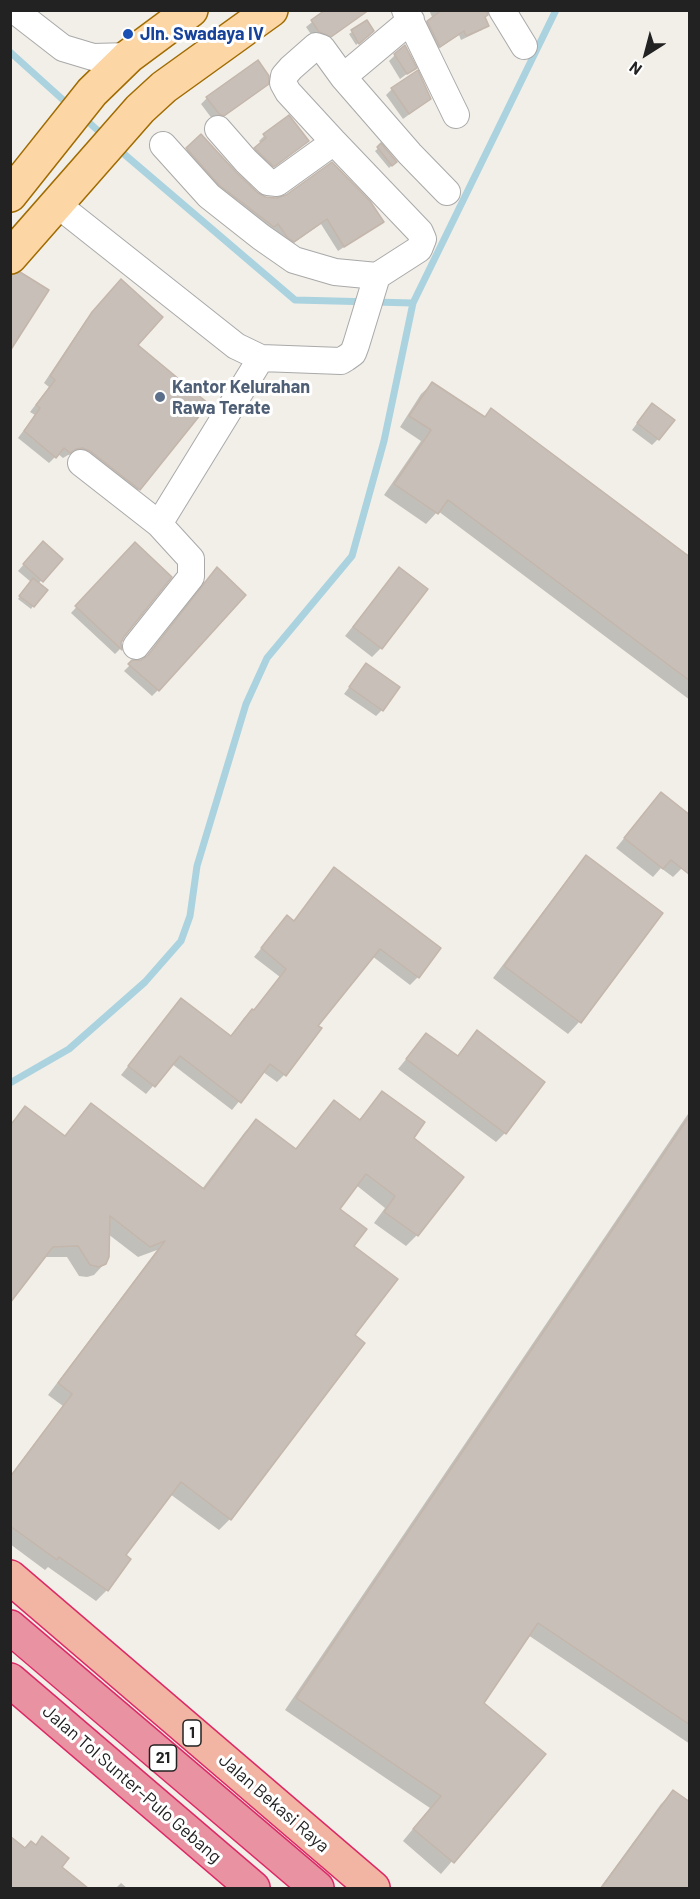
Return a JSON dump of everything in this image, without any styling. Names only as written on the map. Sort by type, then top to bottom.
[{"type":"highway","name":"Jalan Bekasi Raya","points":[[10,1577],[373,1888]]},
{"type":"highway","name":"21","points":[[10,1627],[317,1888]]},
{"type":"highway","name":"Jalan Tol Sunter–Pulo Gebang","points":[[10,1680],[253,1888]]},
{"type":"highway","points":[[10,1702],[237,1888]]},
{"type":"main road","points":[[10,195],[92,92],[129,56],[191,10]]},
{"type":"main road","points":[[10,257],[128,123],[164,87],[271,10]]},
{"type":"main road","points":[[129,56],[164,87]]},
{"type":"street","points":[[14,10],[63,48],[93,57],[129,56]]},
{"type":"street","points":[[502,10],[524,46]]},
{"type":"street","points":[[343,78],[408,15],[456,115]]},
{"type":"street","points":[[65,196],[236,346],[261,358],[341,361],[353,353],[376,283],[419,249],[423,239],[420,232],[288,92],[283,83],[284,76],[316,46],[322,48],[343,78],[447,192]]},
{"type":"street","points":[[219,129],[246,161],[268,182],[277,183],[334,142]]},
{"type":"street","points":[[163,145],[210,196],[294,260],[376,283]]},
{"type":"street","points":[[159,524],[261,358]]},
{"type":"street","points":[[81,463],[159,524],[191,559],[191,577],[136,646]]},
{"type":"building","points":[[325,10],[369,10],[331,37],[319,32],[311,20]]},
{"type":"building","points":[[442,10],[487,10],[488,15],[485,17],[489,26],[466,36],[464,31],[440,47],[427,21]]},
{"type":"building","points":[[367,20],[374,31],[359,44],[351,30]]},
{"type":"building","points":[[405,45],[417,68],[407,74],[394,54]]},
{"type":"building","points":[[258,60],[269,76],[269,84],[224,116],[219,114],[206,97]]},
{"type":"building","points":[[418,70],[431,99],[409,114],[391,88]]},
{"type":"building","points":[[289,115],[309,141],[274,167],[254,148],[266,138],[263,134]]},
{"type":"building","points":[[201,134],[236,172],[258,193],[266,197],[276,198],[286,195],[332,162],[370,201],[384,222],[344,247],[327,219],[294,242],[287,237],[278,224],[274,227],[219,185],[186,148]]},
{"type":"building","points":[[381,143],[397,162],[392,166],[377,147]]},
{"type":"building","points":[[20,272],[49,290],[10,351],[10,275]]},
{"type":"building","points":[[121,279],[163,317],[138,345],[209,404],[140,490],[90,451],[82,448],[70,453],[64,448],[56,458],[24,431],[40,408],[36,405],[55,380],[50,376],[92,312]]},
{"type":"building","points":[[432,382],[485,417],[491,408],[690,557],[690,681],[448,500],[438,514],[394,484],[431,430],[409,416]]},
{"type":"building","points":[[652,403],[675,420],[659,440],[637,423]]},
{"type":"building","points":[[43,541],[63,559],[43,582],[23,564]]},
{"type":"building","points":[[135,542],[172,577],[124,637],[121,643],[122,650],[75,606]]},
{"type":"building","points":[[217,567],[246,595],[159,691],[128,664],[132,660],[141,660],[148,655]]},
{"type":"building","points":[[399,567],[428,589],[382,649],[353,627]]},
{"type":"building","points":[[33,578],[48,590],[34,607],[19,596]]},
{"type":"building","points":[[366,663],[400,687],[383,711],[349,687]]},
{"type":"building","points":[[661,792],[690,815],[690,875],[671,860],[663,869],[624,838]]},
{"type":"building","points":[[586,855],[663,913],[581,1023],[504,966]]},
{"type":"building","points":[[334,867],[441,948],[419,978],[380,949],[318,1026],[322,1028],[286,1076],[270,1064],[241,1103],[180,1056],[155,1087],[128,1066],[181,998],[231,1036],[286,969],[261,948],[287,915],[294,921]]},
{"type":"building","points":[[477,1030],[545,1082],[506,1134],[406,1059],[426,1033],[458,1056]]},
{"type":"building","points":[[382,1091],[425,1122],[414,1138],[464,1177],[418,1236],[384,1212],[395,1196],[366,1174],[340,1209],[367,1229],[354,1246],[398,1279],[355,1335],[365,1343],[231,1520],[181,1482],[126,1555],[131,1559],[108,1591],[59,1557],[57,1560],[10,1526],[10,1477],[72,1394],[58,1383],[165,1241],[150,1247],[110,1216],[109,1257],[106,1264],[99,1267],[90,1265],[78,1246],[53,1247],[10,1303],[10,1126],[25,1106],[65,1136],[91,1103],[204,1189],[256,1119],[296,1149],[334,1100],[360,1120]]},
{"type":"building","points":[[690,1115],[690,1725],[538,1623],[484,1703],[546,1754],[454,1863],[413,1829],[441,1796],[296,1698]]},
{"type":"building","points":[[673,1790],[690,1802],[690,1888],[601,1888]]},
{"type":"building","points":[[10,1836],[25,1848],[31,1841],[36,1845],[42,1836],[69,1858],[62,1867],[88,1888],[10,1888]]},
{"type":"waterway","points":[[117,148],[295,300],[413,303],[556,10]]},
{"type":"waterway","points":[[10,52],[71,107]]},
{"type":"waterway","points":[[84,118],[105,137]]},
{"type":"waterway","points":[[10,1083],[69,1049],[145,982],[181,941],[190,916],[197,866],[246,704],[267,658],[352,556],[384,441],[413,303]]},
{"type":"place","name":"Jln. Swadaya IV","points":[[128,34]]},
{"type":"place","name":"Kantor Kelurahan Rawa Terate","points":[[160,397]]}]
